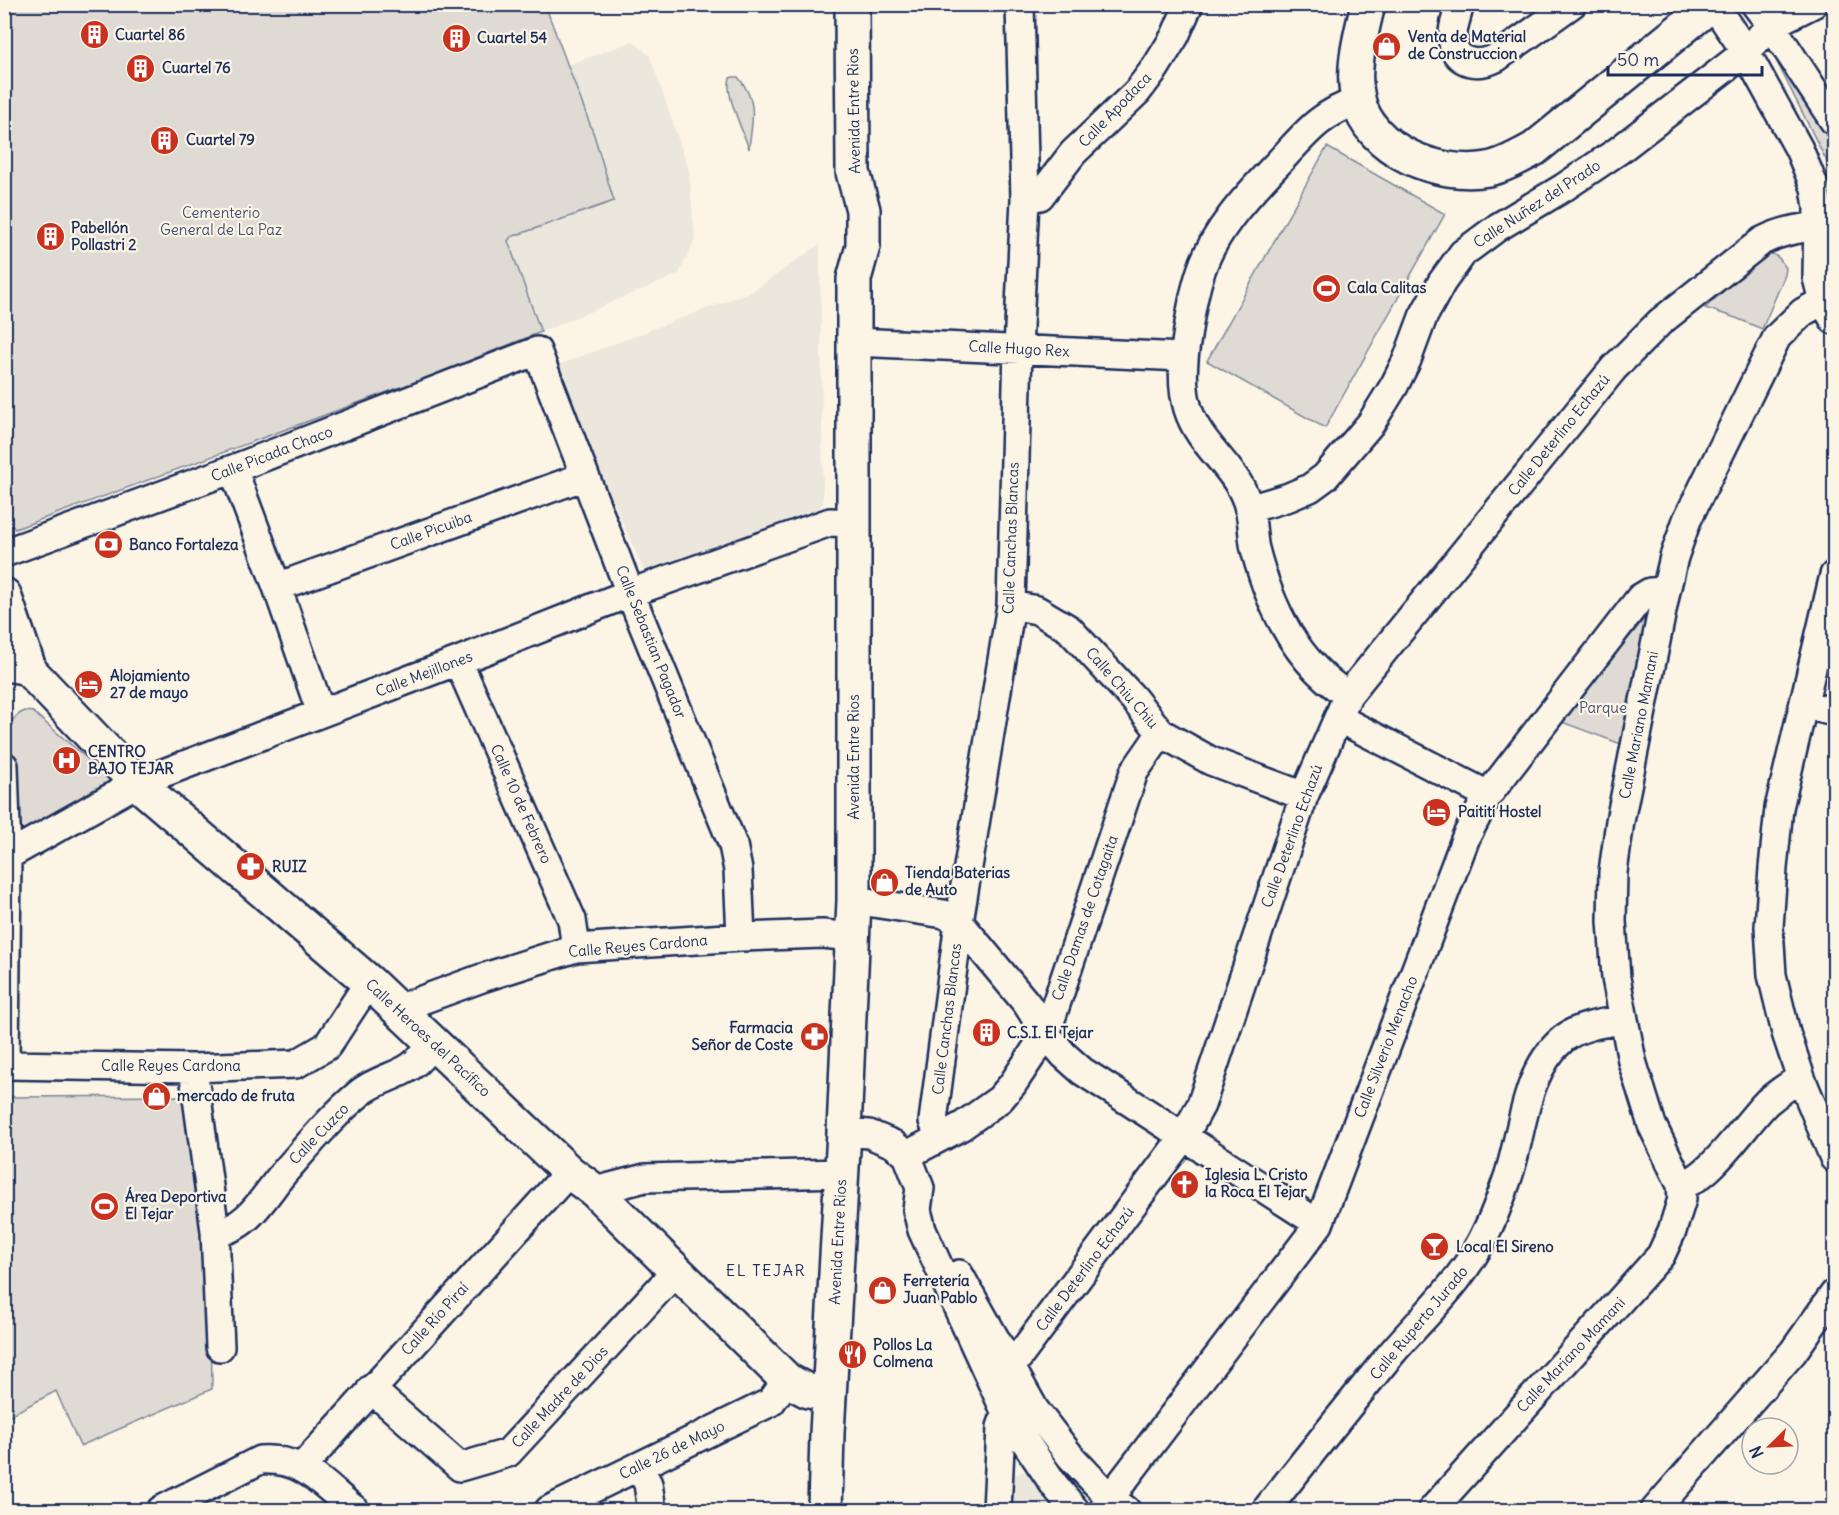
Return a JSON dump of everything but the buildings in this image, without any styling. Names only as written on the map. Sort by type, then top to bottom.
[{"type":"main road","name":"Avenida Entre Rios","points":[[825,1510],[854,900],[854,279],[863,246],[863,210],[853,171],[852,4]]},
{"type":"main road","points":[[1368,4],[1358,44],[1355,75],[1358,101],[1371,127],[1387,144],[1411,158],[1463,171],[1488,169],[1511,161],[1534,149],[1713,4]]},
{"type":"main road","points":[[4,595],[17,669]]},
{"type":"main road","name":"Calle Heroes del Pacífico","points":[[17,669],[137,783],[369,982],[569,1172],[595,1191],[787,1380],[808,1391],[829,1393]]},
{"type":"street","name":"Calle Canchas Blancas","points":[[939,1137],[933,1120],[959,922],[1011,605],[1018,349],[1025,199],[1020,4]]},
{"type":"street","name":"Calle Apodaca","points":[[1025,199],[1041,196],[1073,153],[1137,92],[1156,68],[1175,36],[1188,4]]},
{"type":"street","points":[[1460,4],[1453,30],[1453,44],[1457,54],[1465,61],[1475,64],[1486,63],[1496,58],[1572,4]]},
{"type":"street","points":[[1713,4],[1746,52],[1799,149],[1815,188],[1818,207],[1817,278],[1829,311]]},
{"type":"street","points":[[1813,4],[1763,14],[1834,121]]},
{"type":"street","name":"Calle Nuñez del Prado","points":[[1250,509],[1310,488],[1325,477],[1365,430],[1394,386],[1432,300],[1463,253],[1498,226],[1563,188],[1618,151],[1746,52],[1763,14]]},
{"type":"street","points":[[1358,101],[1324,116],[1249,194],[1219,235],[1202,268],[1191,312],[1183,357],[1188,409],[1199,433],[1229,469],[1243,491],[1250,509],[1255,547],[1276,610],[1292,639],[1312,667],[1329,683],[1343,707],[1488,795]]},
{"type":"street","name":"Calle Deterlino Echazú","points":[[997,1510],[1000,1427],[1006,1413],[1012,1366],[1184,1136],[1201,1105],[1304,796],[1343,707],[1614,368],[1660,322],[1762,242],[1779,232],[1816,227]]},
{"type":"street","name":"Calle Mariano Mamani","points":[[1432,1510],[1661,1255],[1678,1215],[1682,1199],[1681,1185],[1652,1125],[1639,1089],[1616,978],[1612,921],[1613,872],[1623,810],[1666,591],[1674,557],[1687,520],[1777,337],[1803,312],[1829,311]]},
{"type":"street","name":"Calle Hugo Rex","points":[[854,342],[1183,357]]},
{"type":"street","name":"Calle Picada Chaco","points":[[4,553],[233,469],[537,351]]},
{"type":"street","name":"Calle Sebastian Pagador","points":[[537,351],[630,593],[733,845],[738,870],[741,937]]},
{"type":"street","points":[[233,469],[321,713]]},
{"type":"street","name":"Calle Picuiba","points":[[277,586],[585,476]]},
{"type":"street","name":"Calle Mejillones","points":[[7,856],[137,783],[458,662],[630,593],[830,522],[854,523]]},
{"type":"street","points":[[1834,575],[1779,808],[1770,927],[1772,975],[1786,1033],[1801,1078],[1834,1158]]},
{"type":"street","name":"Calle Silverio Menacho","points":[[1113,1506],[1319,1224],[1466,837],[1488,795],[1640,598],[1650,592],[1666,591]]},
{"type":"street","name":"Calle Chiu Chiu","points":[[1011,605],[1037,609],[1070,629],[1133,698],[1161,733],[1211,761],[1304,796]]},
{"type":"street","name":"Calle 10 de Febrero","points":[[458,662],[572,920],[576,948]]},
{"type":"street","points":[[1805,705],[1834,712]]},
{"type":"street","name":"Calle Damas de Cotagaita","points":[[907,1155],[982,1114],[1000,1099],[1046,1034],[1134,772],[1161,733]]},
{"type":"street","points":[[4,766],[7,856],[5,1065]]},
{"type":"street","points":[[854,900],[944,914],[959,922],[1028,1004],[1046,1034],[1082,1071],[1319,1224]]},
{"type":"street","name":"Calle Reyes Cardona","points":[[397,1009],[482,978],[576,948],[741,937],[822,934],[853,937]]},
{"type":"street","name":"Calle Reyes Cardona","points":[[5,1065],[194,1068],[296,1064],[327,1046],[369,982]]},
{"type":"street","name":"Calle Ruperto Jurado","points":[[1266,1510],[1392,1353],[1471,1263],[1508,1176],[1523,1117],[1538,1072],[1552,1051],[1564,1038],[1582,1029],[1623,1020]]},
{"type":"street","name":"Calle Cuzco","points":[[215,1231],[224,1231],[243,1222],[283,1172],[336,1115],[362,1091],[379,1080],[412,1066],[433,1044]]},
{"type":"street","points":[[194,1068],[215,1231],[220,1347]]},
{"type":"street","points":[[1681,1185],[1689,1184],[1703,1174],[1767,1103],[1801,1078]]},
{"type":"street","points":[[844,1132],[869,1134],[893,1144],[907,1155],[920,1188],[917,1210],[922,1230],[1006,1413],[1055,1486],[1075,1510]]},
{"type":"street","name":"Calle Río Piraí","points":[[302,1467],[569,1172]]},
{"type":"street","points":[[595,1191],[645,1178],[842,1173]]},
{"type":"street","points":[[917,1210],[933,1228],[1035,1410],[1113,1506]]},
{"type":"street","name":"Calle Madre de Dios","points":[[371,1389],[460,1467],[508,1453],[677,1270]]},
{"type":"street","points":[[1655,1510],[1793,1352],[1834,1294]]},
{"type":"street","name":"Calle 26 de Mayo","points":[[549,1510],[771,1402],[787,1380]]},
{"type":"street","points":[[160,1510],[260,1460],[277,1459],[302,1467],[355,1510]]},
{"type":"street","points":[[639,1466],[648,1484],[652,1510]]},
{"type":"shaded area","points":[[633,41],[650,56],[689,170],[695,239],[679,274],[541,332],[508,241],[594,135],[568,65]]},
{"type":"shaded area","points":[[820,244],[823,503],[819,508],[646,575],[553,367],[753,291]]},
{"type":"shaded area","points":[[1028,1470],[1060,1510],[1008,1510],[1011,1476]]},
{"type":"green space","name":"Cementerio General de La Paz","points":[[5,4],[545,5],[594,135],[614,201],[511,237],[508,241],[541,332],[420,380],[15,529],[4,517]]},
{"type":"green space","points":[[1778,40],[1834,143],[1834,275],[1831,271],[1833,174],[1769,46]]},
{"type":"green space","points":[[738,77],[745,86],[752,103],[749,149],[730,93],[730,78]]},
{"type":"green space","name":"Cala Calitas","points":[[1327,147],[1445,214],[1325,428],[1207,361]]},
{"type":"green space","points":[[1771,253],[1779,258],[1786,268],[1762,329],[1705,308],[1763,255]]},
{"type":"green space","name":"Parque","points":[[1656,605],[1621,744],[1559,721]]},
{"type":"green space","points":[[25,711],[33,712],[112,780],[113,791],[23,838],[12,829],[8,730],[14,718]]},
{"type":"green space","name":"Área Deportiva El Tejar","points":[[195,1096],[211,1314],[212,1389],[80,1446],[56,1391],[5,1418],[5,1097]]},
{"type":"place","name":"Cuartel 86","points":[[94,35]]},
{"type":"place","name":"Cuartel 54","points":[[456,38]]},
{"type":"place","name":"Venta de Material de Construccion","points":[[1387,46]]},
{"type":"place","name":"Cuartel 76","points":[[141,68]]},
{"type":"place","name":"Cuartel 79","points":[[165,140]]},
{"type":"place","name":"Pabellón Pollastri 2","points":[[50,237]]},
{"type":"place","name":"Cala Calitas","points":[[1326,288]]},
{"type":"place","name":"Banco Fortaleza","points":[[108,545]]},
{"type":"place","name":"Alojamiento 27 de mayo","points":[[89,685]]},
{"type":"place","name":"CENTRO BAJO TEJAR","points":[[67,761]]},
{"type":"place","name":"Paitití Hostel","points":[[1437,812]]},
{"type":"place","name":"RUIZ","points":[[251,867]]},
{"type":"place","name":"Tienda Baterias de Auto","points":[[884,882]]},
{"type":"place","name":"C.S.I. El Tejar","points":[[986,1033]]},
{"type":"place","name":"Farmacia Señor de Coste","points":[[814,1037]]},
{"type":"place","name":"mercado de fruta","points":[[156,1096]]},
{"type":"place","name":"Iglesia L. Cristo la Roca El Tejar","points":[[1184,1184]]},
{"type":"place","name":"Área Deportiva El Tejar","points":[[104,1206]]},
{"type":"place","name":"Local El Sireno","points":[[1435,1247]]},
{"type":"place","name":"Ferretería Juan Pablo","points":[[882,1290]]},
{"type":"place","name":"Pollos La Colmena","points":[[852,1354]]},
{"type":"district","name":"EL TEJAR","points":[[766,1270]]}]
